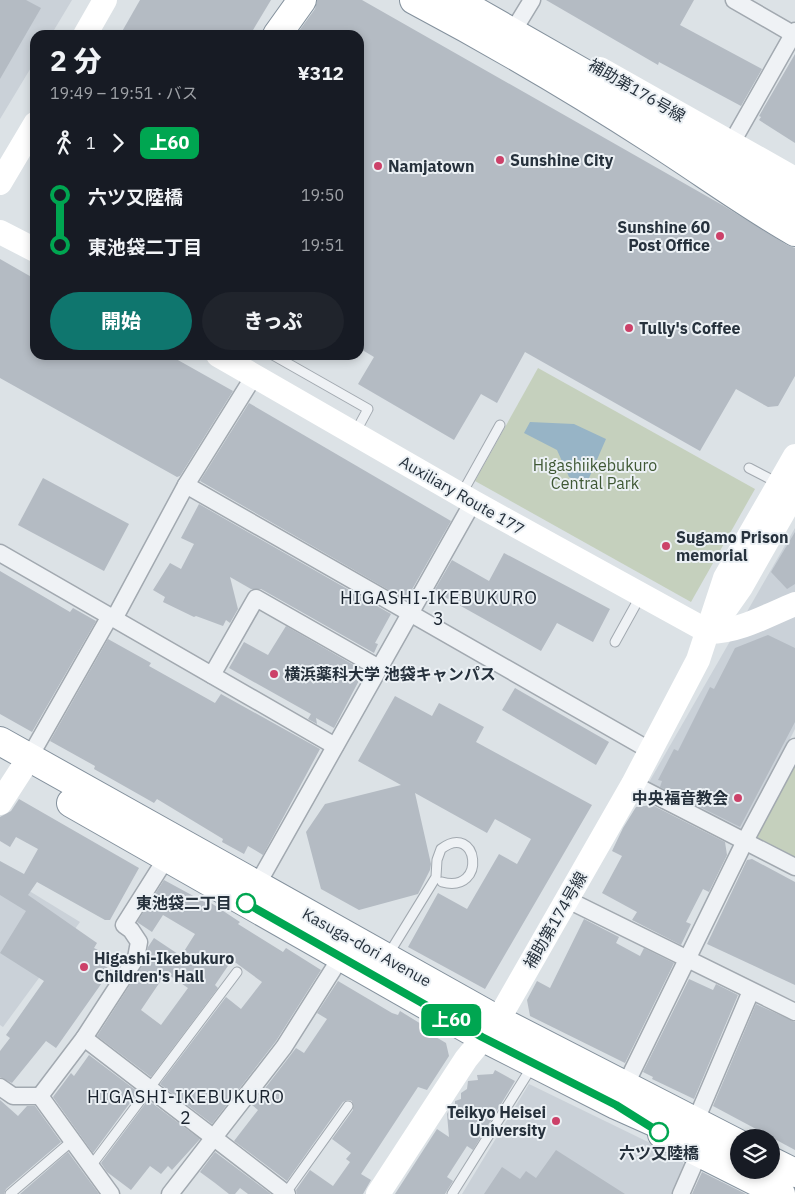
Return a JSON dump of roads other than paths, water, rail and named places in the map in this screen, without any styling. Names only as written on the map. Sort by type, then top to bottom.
[{"type":"highway","points":[[414,0],[480,35],[578,92],[652,139],[746,204],[793,222]]},
{"type":"highway","points":[[266,30],[292,1]]},
{"type":"highway","points":[[279,30],[292,1]]},
{"type":"highway","points":[[465,1],[608,87],[628,104],[793,222]]},
{"type":"highway","points":[[608,87],[632,94],[795,189]]},
{"type":"highway","name":"Kasuga-dori Avenue","points":[[0,742],[16,765],[166,858],[341,957],[490,1028],[621,1095],[730,1156]]},
{"type":"highway","name":"Kasuga-dori Avenue","points":[[16,765],[257,885],[387,957],[490,1028],[534,1063],[621,1095],[730,1140]]},
{"type":"highway","points":[[621,1095],[699,1113],[730,1129]]},
{"type":"highway","points":[[621,1095],[659,1132],[781,1194]]},
{"type":"highway","points":[[780,1154],[795,1162]]},
{"type":"highway","points":[[780,1166],[795,1173]]},
{"type":"highway","points":[[776,1179],[795,1188]]},
{"type":"street","points":[[88,30],[105,0]]},
{"type":"street","points":[[518,23],[532,0]]},
{"type":"street","points":[[731,144],[794,33],[734,0]]},
{"type":"street","name":"補助第176号線","points":[[465,1],[518,23],[795,179]]},
{"type":"street","points":[[0,183],[30,132]]},
{"type":"street","points":[[0,232],[30,247]]},
{"type":"street","name":"Auxiliary Route 177","points":[[227,360],[467,498],[709,632]]},
{"type":"street","points":[[0,803],[16,765],[112,618],[186,485],[254,376]]},
{"type":"street","name":"補助第174号線","points":[[378,1194],[490,1028],[633,784],[698,660],[709,632],[725,578],[787,488],[795,456]]},
{"type":"street","points":[[186,485],[651,751]]},
{"type":"street","points":[[257,885],[410,614],[467,498]]},
{"type":"street","points":[[0,553],[335,746]]},
{"type":"street","points":[[212,675],[256,598],[379,668]]},
{"type":"street","points":[[709,632],[723,632],[740,627],[795,604]]},
{"type":"street","points":[[621,1095],[745,841],[795,748]]},
{"type":"street","points":[[633,784],[795,867]]},
{"type":"street","points":[[40,1096],[84,1038],[136,958],[139,942],[131,930],[124,925],[166,858]]},
{"type":"street","points":[[566,898],[795,1012]]},
{"type":"street","points":[[170,1194],[284,1047],[341,957]]},
{"type":"street","points":[[699,1113],[751,991]]},
{"type":"street","points":[[84,1038],[286,1194]]},
{"type":"street","points":[[0,1087],[13,1096],[40,1096]]},
{"type":"street","points":[[40,1096],[111,1194]]},
{"type":"street","points":[[681,1194],[700,1153]]},
{"type":"lane","points":[[432,0],[480,35]]},
{"type":"lane","points":[[282,360],[368,409],[354,434]]},
{"type":"lane","points":[[467,498],[500,425]]},
{"type":"lane","points":[[750,468],[787,488]]},
{"type":"lane","points":[[615,642],[641,595]]},
{"type":"lane","points":[[387,957],[436,877],[437,860],[441,849],[454,843],[466,846],[472,851],[474,858],[474,867],[470,874],[459,882],[442,882]]},
{"type":"lane","points":[[91,1166],[236,972]]},
{"type":"lane","points":[[452,1194],[534,1063]]},
{"type":"lane","points":[[286,1194],[348,1106]]},
{"type":"lane","points":[[10,1194],[72,1141]]},
{"type":"water","points":[[530,422],[574,424],[606,439],[586,485],[569,477],[557,450],[524,433]]},
{"type":"place","name":"Sunshine City","points":[[500,160]]},
{"type":"place","name":"Namjatown","points":[[378,166]]},
{"type":"place","name":"Sunshine 60 Post Office","points":[[720,236]]},
{"type":"place","name":"Tully's Coffee","points":[[629,328]]},
{"type":"place","name":"Sugamo Prison memorial","points":[[666,546]]},
{"type":"place","name":"横浜薬科大学 池袋キャンパス","points":[[274,674]]},
{"type":"place","name":"中央福音教会","points":[[738,798]]},
{"type":"place","name":"東池袋二丁目","points":[[246,903]]},
{"type":"place","name":"Higashi-Ikebukuro Children's Hall","points":[[84,967]]},
{"type":"place","name":"Teikyo Heisei University","points":[[556,1121]]},
{"type":"place","name":"六ツ又陸橋","points":[[659,1132]]},
{"type":"district","name":"HIGASHI-IKEBUKURO 3","points":[[439,607]]},
{"type":"district","name":"HIGASHI-IKEBUKURO 2","points":[[186,1106]]},
{"type":"park label","name":"Higashiikebukuro Central Park","points":[[595,474]]}]
